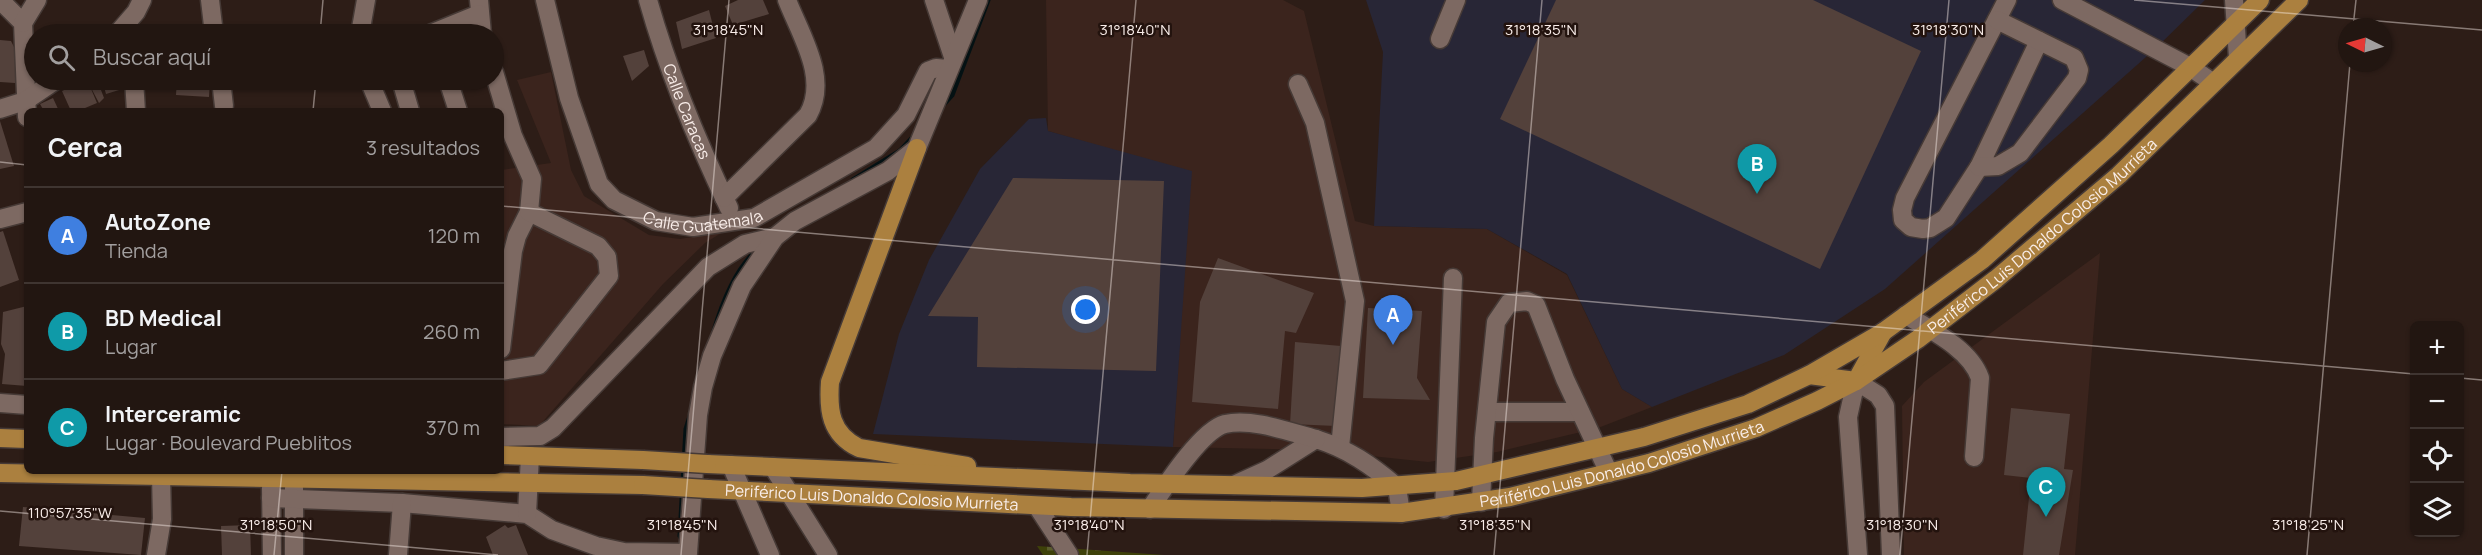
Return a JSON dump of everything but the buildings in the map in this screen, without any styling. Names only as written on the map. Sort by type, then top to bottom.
[{"type":"main road","name":"Periférico Luis Donaldo Colosio Murrieta","points":[[504,455],[1167,484],[1397,487],[1481,476],[1644,437],[1748,405],[1809,375],[1883,332],[1982,260],[2111,145],[2260,0]]},
{"type":"main road","name":"Periférico Luis Donaldo Colosio Murrieta","points":[[80,474],[294,474],[643,485],[1037,506],[1150,509],[1401,513],[1481,502],[1610,473],[1756,428],[1856,381],[1930,329],[1995,279],[2119,175],[2212,82],[2299,0]]},
{"type":"main road","points":[[917,148],[830,382],[830,416],[844,439],[859,448],[1052,479]]},
{"type":"main road","points":[[1809,375],[1856,381],[1883,332]]},
{"type":"main road","points":[[0,436],[24,439]]},
{"type":"main road","name":"Periférico Luis Donaldo Colosio Murrieta","points":[[0,473],[24,473]]},
{"type":"street","points":[[0,0],[23,23]]},
{"type":"street","points":[[24,52],[23,23],[37,0]]},
{"type":"street","points":[[128,24],[142,0]]},
{"type":"street","points":[[210,0],[213,24]]},
{"type":"street","points":[[362,24],[366,0]]},
{"type":"street","name":"Calle Guatemala","points":[[545,0],[569,98],[599,184],[614,200],[656,221],[693,227],[754,218],[876,148],[906,115],[928,71],[951,63]]},
{"type":"street","name":"Calle Caracas","points":[[648,0],[661,47],[735,221]]},
{"type":"street","points":[[724,198],[808,115],[814,104],[818,88],[816,74],[787,0]]},
{"type":"street","points":[[934,0],[951,63]]},
{"type":"street","points":[[271,498],[402,503],[527,513],[552,530],[596,546],[624,552],[688,554],[698,415],[703,387],[712,356],[742,286],[775,237],[795,221],[888,171],[917,148],[978,0]]},
{"type":"street","points":[[1440,39],[1456,0]]},
{"type":"street","points":[[2007,0],[1905,198],[1902,210],[1903,220],[1911,227],[1930,228],[1946,218],[1979,167],[2039,41]]},
{"type":"street","points":[[2062,0],[2190,67],[2212,82]]},
{"type":"street","points":[[2234,0],[2238,58]]},
{"type":"street","points":[[449,24],[479,7],[481,24]]},
{"type":"street","points":[[1979,167],[1998,166],[2020,153],[2077,78],[2079,70],[2074,57],[1997,20]]},
{"type":"street","points":[[1298,84],[1315,123],[1355,302],[1340,447]]},
{"type":"street","points":[[25,90],[26,108]]},
{"type":"street","points":[[27,108],[46,90]]},
{"type":"street","points":[[135,90],[136,108]]},
{"type":"street","points":[[222,90],[224,106]]},
{"type":"street","points":[[373,90],[381,108]]},
{"type":"street","points":[[403,90],[409,108]]},
{"type":"street","points":[[451,90],[457,108]]},
{"type":"street","points":[[498,90],[501,108]]},
{"type":"street","points":[[0,109],[24,109]]},
{"type":"street","points":[[504,122],[507,137],[532,179],[529,212],[517,236],[513,251],[504,324]]},
{"type":"street","points":[[504,371],[539,365],[609,276],[607,257],[598,246],[529,212]]},
{"type":"street","points":[[0,219],[24,213]]},
{"type":"street","points":[[504,437],[540,436],[553,428],[708,267],[745,244],[775,237]]},
{"type":"street","points":[[1444,508],[1453,278]]},
{"type":"street","points":[[1481,502],[1481,476],[1496,322],[1509,303],[1527,302],[1536,305],[1542,315],[1580,412],[1596,449],[1610,473]]},
{"type":"street","points":[[1906,315],[1956,348],[1977,369],[1980,378],[1974,457]]},
{"type":"street","points":[[1858,555],[1848,417],[1856,381],[1878,395],[1885,406],[1891,555]]},
{"type":"street","points":[[0,403],[24,405]]},
{"type":"street","points":[[1487,412],[1580,412]]},
{"type":"street","points":[[1150,509],[1167,484],[1203,440],[1215,429],[1224,424],[1248,424],[1340,447],[1367,463],[1397,487],[1401,513]]},
{"type":"street","points":[[0,436],[24,431]]},
{"type":"street","points":[[1234,485],[1267,470],[1316,440]]},
{"type":"street","points":[[527,513],[530,456]]},
{"type":"street","points":[[731,465],[771,555]]},
{"type":"street","points":[[773,467],[828,555]]},
{"type":"street","points":[[272,474],[272,555]]},
{"type":"street","points":[[294,474],[294,555]]},
{"type":"street","points":[[156,555],[162,519],[161,475]]},
{"type":"street","points":[[398,555],[402,503]]},
{"type":"street","points":[[1037,506],[1069,555]]},
{"type":"shaded area","points":[[1046,0],[1283,0],[1304,11],[1355,221],[1374,226],[1487,229],[1567,275],[1622,389],[1652,407],[1598,428],[1497,452],[1428,462],[1315,450],[1173,447],[1190,173],[1048,131]]},
{"type":"shaded area","points":[[1366,0],[2205,0],[2155,49],[1885,289],[1784,355],[1652,407],[1622,389],[1567,274],[1487,229],[1374,226],[1383,52]]},
{"type":"shaded area","points":[[551,72],[571,170],[584,196],[649,235],[680,239],[723,232],[705,243],[663,284],[539,426],[504,424],[504,170],[551,163],[517,80]]},
{"type":"shaded area","points":[[1046,118],[1048,131],[1192,171],[1173,447],[873,434],[899,334],[929,260],[980,169],[1029,119]]},
{"type":"shaded area","points":[[2100,253],[2075,555],[1904,555],[1902,406],[1924,382]]},
{"type":"green space","points":[[1037,546],[1164,555],[1043,555]]},
{"type":"waterway","points":[[942,106],[952,95],[988,0]]},
{"type":"waterway","points":[[853,180],[900,151],[915,135]]},
{"type":"waterway","points":[[714,331],[725,299],[736,278],[756,251]]},
{"type":"waterway","points":[[682,540],[680,536],[686,429],[691,413]]},
{"type":"place","name":"BD Medical","points":[[1757,194]]},
{"type":"place","name":"AutoZone","points":[[1393,345]]},
{"type":"place","name":"Interceramic","points":[[2046,517]]}]
